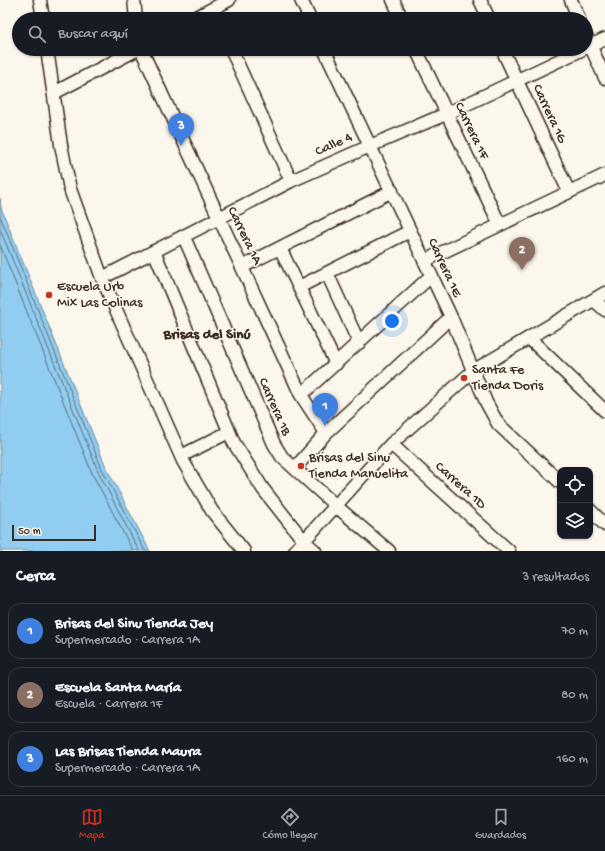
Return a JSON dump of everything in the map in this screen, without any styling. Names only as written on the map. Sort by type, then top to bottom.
[{"type":"street","points":[[40,0],[42,12]]},
{"type":"street","points":[[134,0],[135,12]]},
{"type":"street","points":[[217,12],[229,0]]},
{"type":"street","points":[[301,0],[307,12]]},
{"type":"street","points":[[393,0],[399,12]]},
{"type":"street","points":[[480,0],[486,12]]},
{"type":"street","points":[[571,0],[576,12]]},
{"type":"street","name":"Calle 4","points":[[593,43],[605,39]]},
{"type":"street","points":[[48,56],[61,145],[70,189],[102,278],[181,456],[212,511],[244,551]]},
{"type":"street","points":[[54,93],[126,56]]},
{"type":"street","name":"Carrera 1A","points":[[143,56],[301,395],[326,433]]},
{"type":"street","points":[[234,56],[291,181]]},
{"type":"street","name":"Carrera 1E","points":[[327,56],[451,317],[486,402],[498,424],[557,479]]},
{"type":"street","name":"Carrera 1F","points":[[419,56],[500,225]]},
{"type":"street","name":"Carrera 1G","points":[[505,56],[569,192]]},
{"type":"street","name":"Calle 4","points":[[102,278],[291,181],[446,114],[565,56]]},
{"type":"street","points":[[592,56],[605,78]]},
{"type":"street","points":[[424,261],[605,175]]},
{"type":"street","points":[[242,267],[392,191]]},
{"type":"street","points":[[299,287],[410,231]]},
{"type":"street","name":"Carrera 1B","points":[[184,237],[274,444],[282,457],[389,551]]},
{"type":"street","points":[[280,248],[336,364]]},
{"type":"street","points":[[154,251],[229,432],[262,489],[304,541],[315,551]]},
{"type":"street","points":[[327,273],[359,343]]},
{"type":"street","points":[[301,395],[432,276]]},
{"type":"street","points":[[295,551],[392,444],[473,371],[605,293]]},
{"type":"street","points":[[594,300],[605,310]]},
{"type":"street","points":[[295,468],[326,433],[451,317]]},
{"type":"street","points":[[528,338],[605,411]]},
{"type":"street","points":[[181,456],[229,432]]},
{"type":"street","name":"Carrera 1D","points":[[392,444],[509,551]]},
{"type":"street","points":[[593,513],[605,524]]},
{"type":"water","points":[[0,198],[1,208],[106,467],[150,551],[0,551]]},
{"type":"place","name":"Las Brisas Tienda Maura","points":[[181,146]]},
{"type":"place","name":"Escuela Santa María","points":[[522,270]]},
{"type":"place","name":"Escuela Urb Mix Las Colinas","points":[[49,295]]},
{"type":"place","name":"Santa Fe Tienda Doris","points":[[464,378]]},
{"type":"place","name":"Brisas del Sinu Tienda Jey","points":[[325,426]]},
{"type":"place","name":"Brisas del Sinu Tienda Manuelita","points":[[301,466]]},
{"type":"district","name":"Brisas del Sinú","points":[[207,335]]}]
